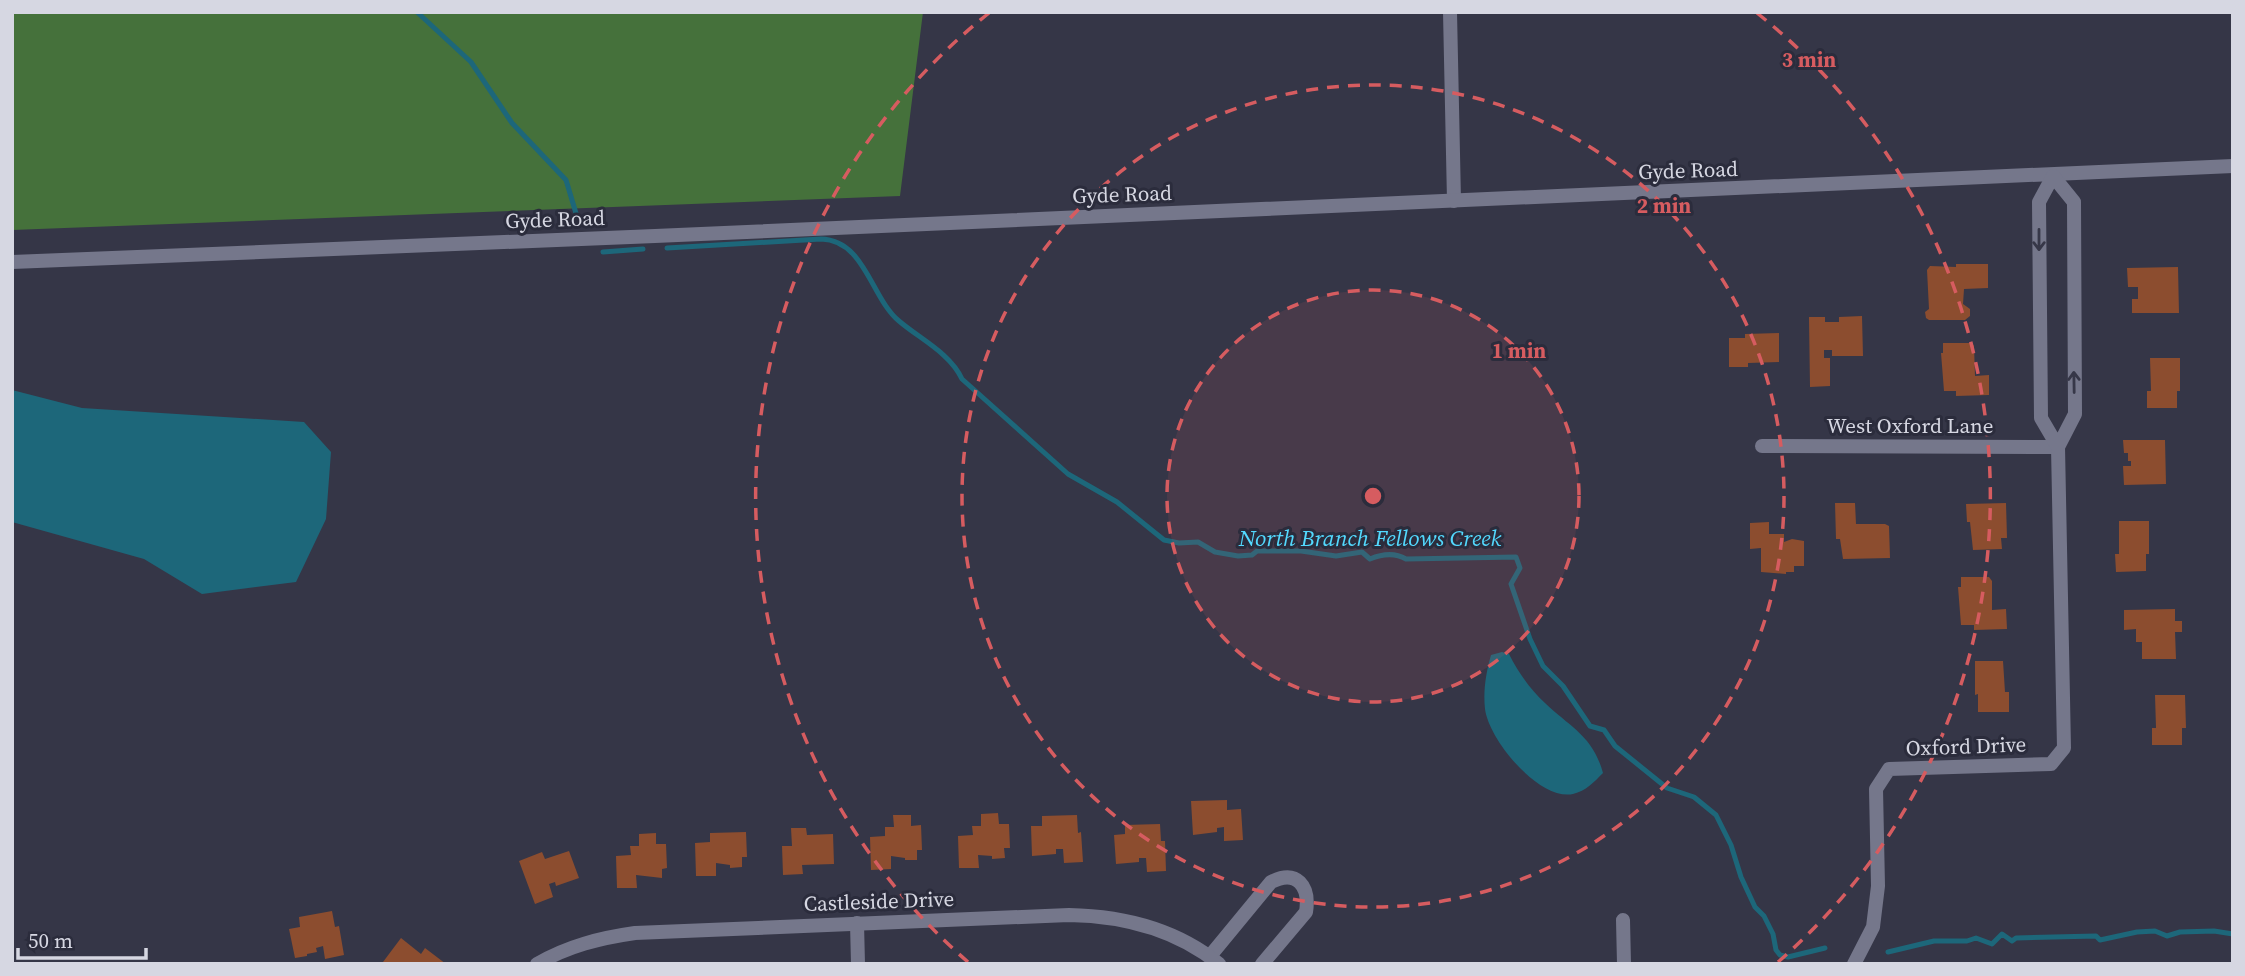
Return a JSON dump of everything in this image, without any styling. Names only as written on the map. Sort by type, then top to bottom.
[{"type":"street","points":[[1450,12],[1454,201]]},
{"type":"street","name":"Gyde Road","points":[[12,262],[2053,176],[2233,166]]},
{"type":"street","name":"Oxford Drive","points":[[1854,964],[1873,927],[1878,886],[1876,789],[1889,769],[2051,764],[2064,748],[2058,447],[2075,414],[2074,202],[2053,176],[2039,202],[2041,418],[2058,447]]},
{"type":"street","name":"West Oxford Lane","points":[[1762,446],[2058,447]]},
{"type":"street","points":[[1214,960],[1271,882],[1281,877],[1292,877],[1300,881],[1306,890],[1306,912],[1262,964]]},
{"type":"street","name":"Castleside Drive","points":[[537,964],[575,946],[601,938],[635,933],[1069,915],[1125,920],[1158,930],[1214,960]]},
{"type":"street","points":[[1623,920],[1624,964]]},
{"type":"street","points":[[857,923],[858,964]]},
{"type":"green space","points":[[12,12],[923,12],[900,196],[12,230]]},
{"type":"water","points":[[12,390],[82,408],[304,422],[331,452],[326,519],[296,582],[202,594],[144,559],[12,522]]},
{"type":"water","points":[[1502,652],[1509,654],[1534,692],[1580,733],[1599,760],[1603,773],[1578,793],[1560,794],[1545,788],[1518,766],[1496,736],[1485,709],[1485,688],[1491,655]]},
{"type":"building","points":[[1956,264],[1988,264],[1988,288],[1964,289],[1963,304],[1970,309],[1970,316],[1965,320],[1929,320],[1925,312],[1929,309],[1927,270],[1930,266],[1956,267]]},
{"type":"building","points":[[2178,267],[2179,313],[2132,313],[2132,299],[2138,299],[2138,287],[2128,287],[2127,268]]},
{"type":"building","points":[[1862,316],[1863,356],[1832,356],[1832,350],[1824,350],[1824,358],[1830,358],[1830,386],[1810,387],[1809,317],[1825,317],[1825,322],[1839,322],[1839,317]]},
{"type":"building","points":[[1779,333],[1779,362],[1729,367],[1729,338],[1745,338],[1745,334]]},
{"type":"building","points":[[1943,343],[1972,343],[1975,376],[1989,375],[1989,395],[1956,396],[1956,391],[1944,391],[1941,353]]},
{"type":"building","points":[[2150,358],[2180,358],[2177,408],[2147,408],[2147,391],[2151,391]]},
{"type":"building","points":[[2123,440],[2165,440],[2166,484],[2124,485],[2123,466],[2131,466],[2131,461],[2128,461],[2128,453],[2124,453]]},
{"type":"building","points":[[1835,503],[1855,503],[1856,524],[1889,526],[1890,558],[1843,559],[1840,539],[1836,539]]},
{"type":"building","points":[[2006,503],[2007,538],[2001,538],[2002,549],[1973,550],[1966,504]]},
{"type":"building","points":[[2119,521],[2149,521],[2146,571],[2116,572]]},
{"type":"building","points":[[1769,522],[1769,534],[1784,534],[1784,542],[1792,539],[1804,541],[1804,566],[1794,566],[1794,572],[1786,574],[1761,572],[1761,548],[1750,549],[1750,523]]},
{"type":"building","points":[[1961,577],[1989,577],[1992,581],[1992,610],[2006,609],[2007,629],[1974,630],[1974,625],[1961,625],[1958,587],[1961,587]]},
{"type":"building","points":[[2175,609],[2175,621],[2182,621],[2182,632],[2175,632],[2176,659],[2142,659],[2142,642],[2136,642],[2136,629],[2124,630],[2124,610]]},
{"type":"building","points":[[1975,661],[2003,661],[2005,692],[2009,692],[2009,712],[1978,712]]},
{"type":"building","points":[[2155,695],[2185,695],[2186,728],[2182,728],[2182,745],[2152,745],[2152,728],[2156,728]]},
{"type":"building","points":[[1227,800],[1227,810],[1241,809],[1243,840],[1224,841],[1224,827],[1217,828],[1217,832],[1193,835],[1191,801]]},
{"type":"building","points":[[998,813],[999,824],[1009,824],[1010,848],[1004,848],[1005,858],[992,859],[992,856],[978,855],[979,868],[959,868],[958,836],[973,835],[972,826],[981,826],[981,814]]},
{"type":"building","points":[[893,815],[911,815],[911,826],[921,825],[922,850],[917,850],[917,860],[891,856],[891,869],[871,870],[870,837],[885,836],[885,827],[894,827]]},
{"type":"building","points":[[1077,815],[1083,862],[1064,863],[1063,849],[1056,849],[1056,854],[1032,856],[1031,826],[1042,826],[1042,816]]},
{"type":"building","points":[[1160,824],[1161,841],[1165,841],[1166,871],[1147,872],[1146,858],[1139,858],[1139,862],[1116,864],[1114,835],[1125,834],[1125,825]]},
{"type":"building","points":[[791,828],[806,828],[807,835],[833,834],[834,864],[802,865],[803,874],[783,875],[782,846],[792,846]]},
{"type":"building","points":[[746,832],[747,857],[742,857],[742,867],[730,868],[730,865],[716,863],[716,876],[696,876],[695,843],[710,842],[710,833]]},
{"type":"building","points":[[656,833],[656,844],[666,844],[667,868],[662,869],[662,878],[636,875],[637,888],[617,888],[616,856],[631,855],[630,846],[639,846],[639,834]]},
{"type":"building","points":[[569,851],[579,878],[556,886],[555,882],[549,884],[553,897],[535,904],[519,861],[542,852],[545,859]]},
{"type":"building","points":[[332,911],[335,927],[339,926],[344,955],[325,959],[323,946],[316,948],[317,952],[295,958],[289,929],[300,927],[299,917]]},
{"type":"building","points":[[401,938],[421,954],[425,948],[446,964],[386,964],[383,962]]},
{"type":"waterway","name":"North Branch Fellows Creek","points":[[417,12],[471,62],[512,123],[566,180],[578,220]]},
{"type":"waterway","name":"North Branch Fellows Creek","points":[[667,248],[821,239],[836,242],[848,249],[858,259],[881,299],[899,321],[942,354],[962,379],[1068,474],[1117,502],[1164,540],[1179,543],[1198,542],[1215,552],[1238,556],[1252,555],[1257,551],[1301,551],[1336,556],[1362,552],[1370,559],[1388,554],[1406,559],[1516,557],[1520,568],[1511,584],[1530,639],[1543,666],[1563,686],[1590,726],[1604,730],[1615,746],[1667,788],[1694,797],[1716,815],[1731,845],[1741,877],[1755,907],[1764,916],[1780,955],[1788,957],[1825,948]]},
{"type":"waterway","name":"North Branch Fellows Creek","points":[[603,252],[643,249]]},
{"type":"waterway","name":"North Branch Fellows Creek","points":[[1888,952],[1934,941],[1967,941],[1976,938],[1992,944],[2002,934],[2012,941],[2016,938],[2096,936],[2100,940],[2155,931],[2167,936],[2180,932],[2214,931],[2233,934]]}]
